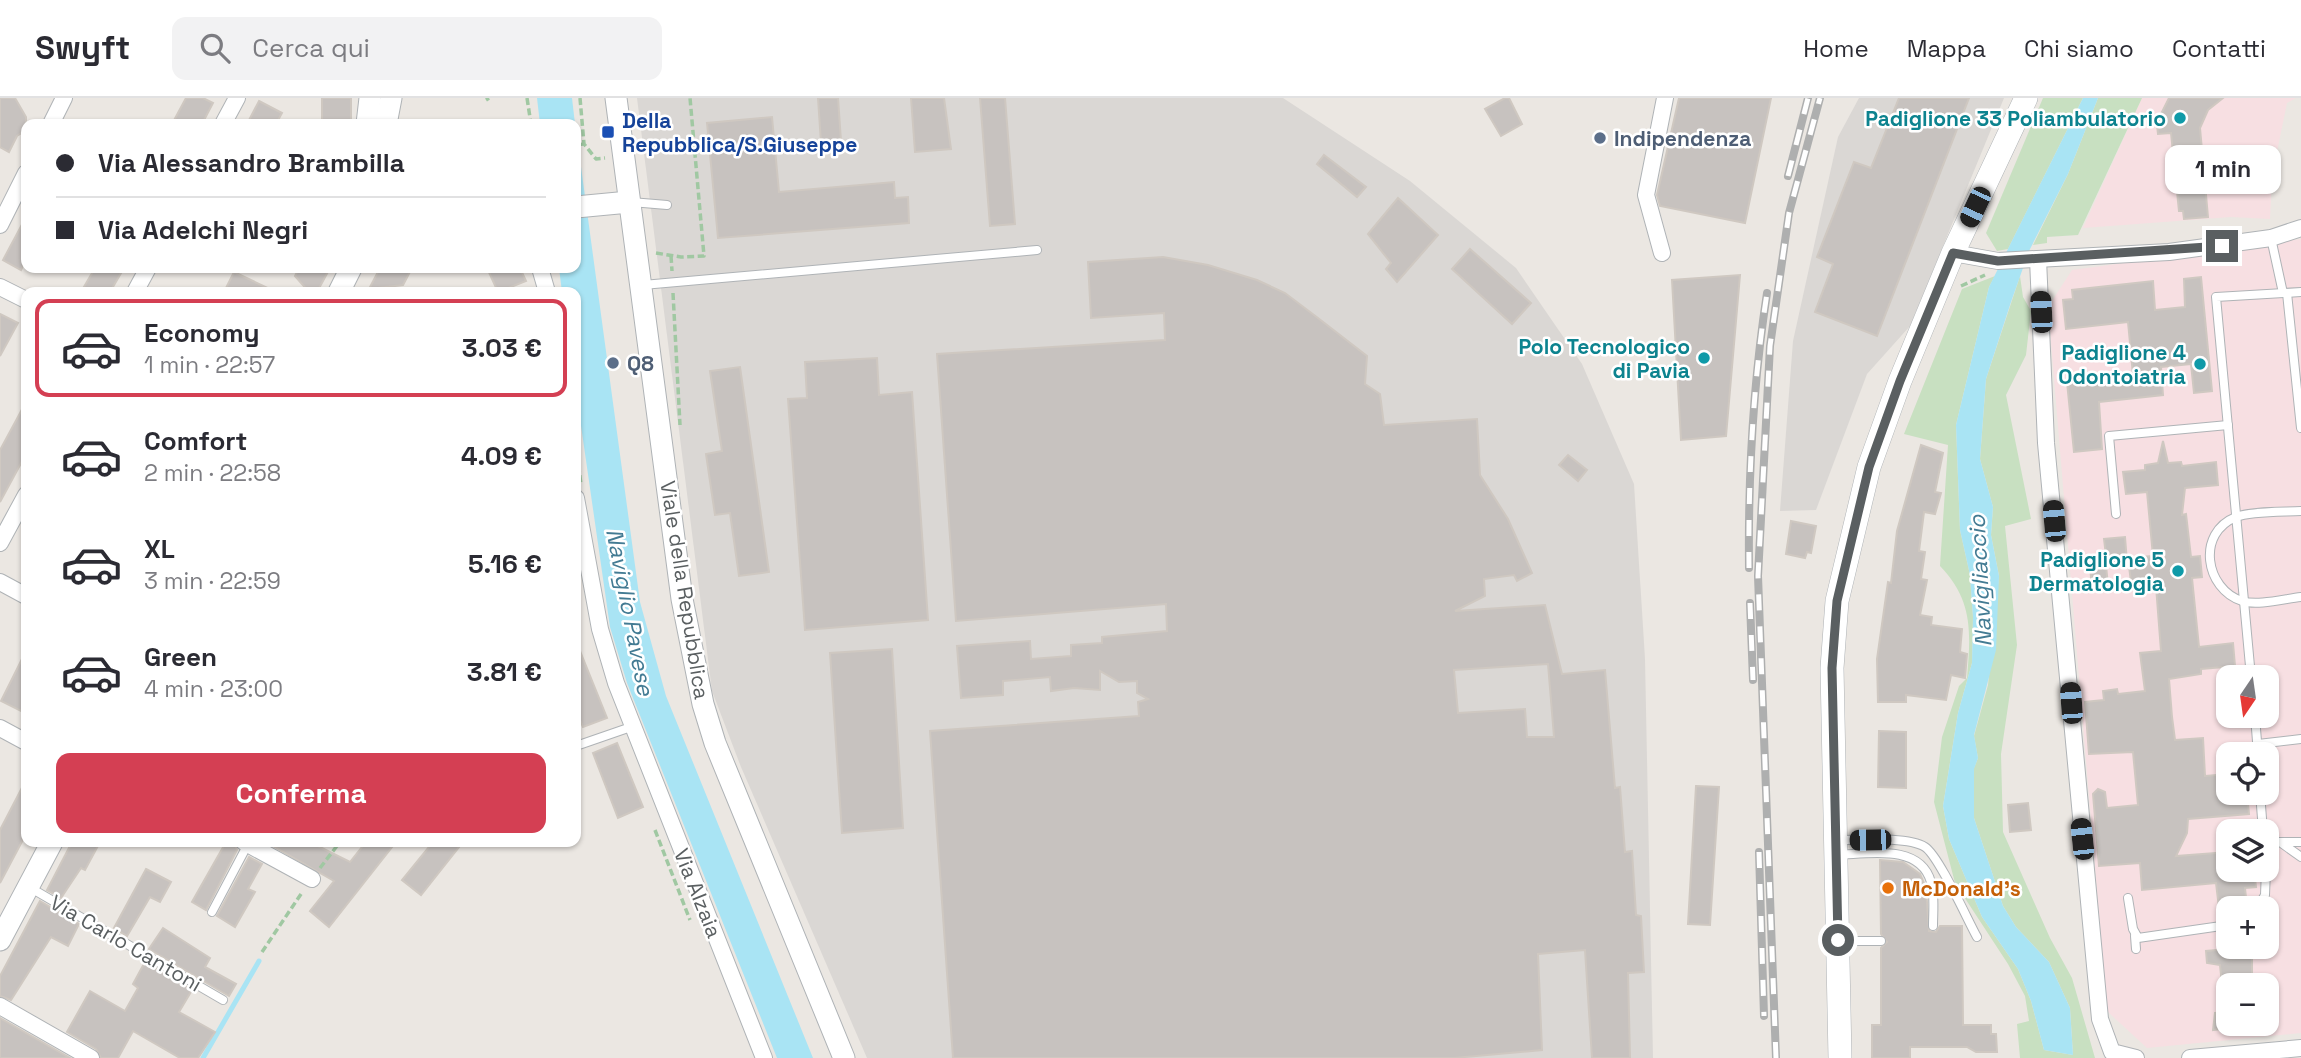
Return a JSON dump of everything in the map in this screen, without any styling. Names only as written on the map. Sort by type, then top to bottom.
[{"type":"main road","points":[[1840,1058],[1832,668],[1837,601],[1869,467],[1900,381],[1953,253],[2026,98]]},
{"type":"street","points":[[54,119],[64,98]]},
{"type":"street","points":[[226,119],[236,98]]},
{"type":"street","points":[[368,119],[370,98]]},
{"type":"street","points":[[387,119],[391,98]]},
{"type":"street","name":"Viale della Repubblica","points":[[616,98],[682,599],[703,704],[715,743],[844,1058]]},
{"type":"street","points":[[1662,253],[1646,195],[1665,98]]},
{"type":"street","points":[[0,225],[21,183]]},
{"type":"street","points":[[586,206],[629,202]]},
{"type":"street","points":[[1953,253],[1998,261],[2169,252],[2271,238],[2301,228]]},
{"type":"street","points":[[2038,259],[2046,443],[2100,1019],[2112,1052],[2136,1058]]},
{"type":"street","points":[[0,287],[21,298]]},
{"type":"street","points":[[0,543],[21,504]]},
{"type":"street","name":"Via Alzaia","points":[[581,531],[600,629],[631,727],[764,1058]]},
{"type":"street","points":[[0,582],[21,593]]},
{"type":"street","points":[[0,728],[21,739]]},
{"type":"street","points":[[0,940],[49,847]]},
{"type":"street","points":[[253,847],[312,879]]},
{"type":"street","points":[[0,1006],[91,1058]]},
{"type":"street","points":[[2190,1058],[2301,1048]]},
{"type":"lane","points":[[629,202],[667,205]]},
{"type":"lane","points":[[2271,238],[2285,293],[2301,428]]},
{"type":"lane","points":[[640,285],[1037,250]]},
{"type":"lane","points":[[2250,665],[2216,297],[2301,292]]},
{"type":"lane","points":[[2116,514],[2109,436],[2228,425]]},
{"type":"lane","points":[[2301,511],[2236,517],[2212,540],[2209,555],[2216,581],[2223,591],[2244,603],[2301,597]]},
{"type":"lane","points":[[581,744],[631,727]]},
{"type":"lane","points":[[2279,742],[2301,740]]},
{"type":"lane","points":[[1836,848],[1914,842],[1926,847],[1938,861],[1977,937]]},
{"type":"lane","points":[[2280,842],[2301,842]]},
{"type":"lane","points":[[2280,842],[2301,857]]},
{"type":"lane","points":[[212,912],[244,847]]},
{"type":"lane","points":[[1836,848],[1911,857],[1924,867],[1932,883],[1933,926]]},
{"type":"lane","name":"Via Carlo Cantoni","points":[[28,887],[223,1000]]},
{"type":"lane","points":[[2128,898],[2136,948]]},
{"type":"lane","points":[[2135,936],[2180,934],[2216,927]]},
{"type":"lane","points":[[1838,940],[1881,941]]},
{"type":"path","points":[[527,98],[530,119]]},
{"type":"path","points":[[580,98],[584,144],[596,159],[605,158]]},
{"type":"path","points":[[636,250],[671,256],[704,256],[690,98]]},
{"type":"path","points":[[671,256],[680,435]]},
{"type":"path","points":[[1959,288],[1993,272],[1998,261]]},
{"type":"path","points":[[581,481],[581,499]]},
{"type":"path","points":[[262,953],[336,847]]},
{"type":"shaded area","points":[[637,98],[1283,98],[1410,181],[1516,268],[1582,364],[1634,484],[1645,659],[1653,1058],[867,1058],[741,767],[712,691]]},
{"type":"shaded area","points":[[1859,98],[2004,98],[1910,326],[1867,374],[1816,510],[1780,511],[1793,341],[1838,137]]},
{"type":"shaded area","points":[[2142,98],[2296,98],[2287,103],[2272,176],[2270,219],[2231,217],[2083,228]]},
{"type":"shaded area","points":[[2301,239],[2301,1033],[2279,1035],[2279,973],[2216,973],[2216,1036],[2270,1036],[2147,1048],[2107,1011],[2048,307],[2072,270]]},
{"type":"green space","points":[[2043,98],[2083,98],[2008,249],[1997,251],[1986,233]]},
{"type":"green space","points":[[2098,98],[2142,98],[2078,235],[2047,237],[2047,243],[2033,245],[2068,174]]},
{"type":"green space","points":[[1995,276],[1989,287],[1956,425],[1960,530],[1970,575],[1973,617],[1972,663],[1958,713],[1943,806],[1949,839],[1982,917],[2018,969],[2031,1001],[2044,1050],[2073,1055],[2070,1008],[2049,962],[2016,927],[2003,906],[1974,818],[1974,768],[1978,758],[1974,736],[1988,685],[1999,576],[1991,535],[1993,507],[1980,459],[1986,379],[2020,276],[2023,297],[2031,311],[2026,355],[2006,395],[2031,519],[2005,526],[2017,645],[2001,754],[2003,832],[2050,938],[2072,978],[2095,1058],[2020,1058],[2017,1024],[2029,1021],[2025,996],[2008,964],[1955,883],[1934,802],[1942,737],[1959,686],[1967,678],[1969,631],[1959,591],[1940,566],[1948,445],[1904,434],[1962,289]]},
{"type":"water","points":[[537,98],[572,98],[574,119],[539,119]]},
{"type":"water","name":"Navigliaccio","points":[[2083,98],[2098,98],[2068,174],[2029,251],[1986,379],[1980,459],[1993,507],[1991,535],[1999,576],[1996,650],[1974,735],[1978,758],[1974,769],[1974,818],[2003,906],[2016,927],[2049,962],[2070,1008],[2073,1055],[2044,1050],[2031,1001],[2018,969],[1982,917],[1949,839],[1943,806],[1958,713],[1972,663],[1973,617],[1970,575],[1960,530],[1956,425],[1989,287]]},
{"type":"water","name":"Naviglio Pavese","points":[[581,167],[640,602],[666,696],[813,1058],[777,1058],[627,683],[610,627],[581,426],[581,287],[561,287],[560,273],[581,273]]},
{"type":"building","points":[[0,98],[15,98],[26,119],[21,119],[21,133],[9,152],[0,147]]},
{"type":"building","points":[[186,98],[203,98],[213,103],[205,119],[175,119]]},
{"type":"building","points":[[322,98],[351,98],[351,119],[322,119]]},
{"type":"building","points":[[818,98],[838,98],[841,141],[821,143]]},
{"type":"building","points":[[911,98],[944,98],[951,149],[915,152]]},
{"type":"building","points":[[980,98],[1005,98],[1015,224],[990,226]]},
{"type":"building","points":[[1509,98],[1522,124],[1501,136],[1485,109]]},
{"type":"building","points":[[1679,98],[1771,98],[1745,223],[1660,206],[1657,195]]},
{"type":"building","points":[[1899,98],[1969,98],[1877,336],[1815,312],[1833,264],[1817,257],[1854,162],[1871,168]]},
{"type":"building","points":[[2169,98],[2223,98],[2208,110],[2200,128],[2208,217],[2184,219],[2183,211],[2179,211],[2171,133],[2158,134],[2156,116],[2160,116]]},
{"type":"building","points":[[259,101],[282,113],[279,119],[250,119]]},
{"type":"building","points":[[772,117],[779,192],[894,182],[895,198],[908,197],[909,223],[718,238],[707,123]]},
{"type":"building","points":[[1324,155],[1366,187],[1357,197],[1317,164]]},
{"type":"building","points":[[1398,198],[1438,235],[1397,282],[1386,269],[1391,263],[1368,234]]},
{"type":"building","points":[[21,226],[21,270],[3,260]]},
{"type":"building","points":[[1470,249],[1531,303],[1512,324],[1452,269]]},
{"type":"building","points":[[1163,257],[1208,265],[1257,280],[1285,293],[1367,356],[1365,384],[1380,394],[1384,425],[1477,419],[1480,475],[1508,519],[1532,573],[1517,581],[1514,575],[1484,579],[1485,596],[1455,611],[1545,605],[1562,674],[1605,670],[1615,788],[1620,787],[1625,852],[1632,851],[1636,915],[1641,916],[1644,972],[1628,973],[1630,1058],[1592,1058],[1585,950],[1538,954],[1542,1050],[1454,1058],[953,1058],[930,731],[1139,716],[1138,702],[1148,699],[1137,693],[1137,681],[1119,682],[1100,671],[1100,690],[1074,688],[1051,691],[1050,677],[1003,681],[1003,695],[961,698],[957,646],[1030,641],[1031,659],[1071,656],[1071,645],[1102,643],[1102,637],[1167,631],[1166,604],[956,621],[937,354],[1165,340],[1164,313],[1091,318],[1088,262]],"holes":[[[1548,664],[1554,737],[1527,737],[1525,709],[1458,713],[1454,670]]]},
{"type":"building","points":[[92,273],[121,273],[113,287],[84,287]]},
{"type":"building","points":[[234,273],[236,273],[266,287],[226,287]]},
{"type":"building","points":[[296,273],[327,273],[320,287],[305,287],[295,276]]},
{"type":"building","points":[[377,273],[409,273],[403,285],[370,287]]},
{"type":"building","points":[[489,273],[522,273],[526,281],[511,287],[496,287]]},
{"type":"building","name":"Polo Tecnologico di Pavia","points":[[1740,275],[1726,436],[1681,440],[1672,280]]},
{"type":"building","name":"Padiglione 4 Odontoiatria","points":[[2201,277],[2212,391],[2194,393],[2191,364],[2161,367],[2163,395],[2099,402],[2102,449],[2074,452],[2067,382],[2133,375],[2128,322],[2066,329],[2063,300],[2073,299],[2072,290],[2153,281],[2155,310],[2185,307],[2184,279]]},
{"type":"building","points":[[0,314],[18,323],[0,356]]},
{"type":"building","points":[[877,358],[879,395],[912,392],[928,620],[805,630],[788,399],[807,398],[805,362]]},
{"type":"building","points":[[740,367],[769,572],[739,576],[730,513],[715,515],[706,454],[722,451],[710,371]]},
{"type":"building","points":[[21,411],[21,463],[0,502],[0,450]]},
{"type":"building","points":[[2163,441],[2168,463],[2181,462],[2182,466],[2216,462],[2218,485],[2185,488],[2182,515],[2186,514],[2191,557],[2200,556],[2202,577],[2192,578],[2199,647],[2233,643],[2235,665],[2216,665],[2216,668],[2201,669],[2201,674],[2169,679],[2172,717],[2175,740],[2203,738],[2205,776],[2216,775],[2216,805],[2248,805],[2249,814],[2188,819],[2187,833],[2176,856],[2216,853],[2216,882],[2255,882],[2256,887],[2245,888],[2246,896],[2218,896],[2216,883],[2142,890],[2140,863],[2099,866],[2093,794],[2098,789],[2105,792],[2107,808],[2138,805],[2133,752],[2089,754],[2085,702],[2104,700],[2103,691],[2117,689],[2118,694],[2145,691],[2140,653],[2161,651],[2156,586],[2132,590],[2128,558],[2153,556],[2147,492],[2126,494],[2123,472],[2145,470],[2145,465],[2158,463]]},
{"type":"building","points":[[1921,445],[1943,453],[1935,492],[1941,493],[1935,514],[1924,512],[1919,551],[1925,552],[1921,579],[1927,580],[1920,615],[1932,617],[1931,625],[1962,629],[1960,652],[1967,654],[1965,678],[1951,675],[1946,700],[1906,695],[1906,702],[1878,702],[1877,659],[1888,582],[1891,583],[1897,531]]},
{"type":"building","points":[[1568,455],[1587,470],[1578,481],[1559,465]]},
{"type":"building","points":[[1791,521],[1816,526],[1811,553],[1807,552],[1805,558],[1786,554]]},
{"type":"building","points":[[2125,537],[2127,562],[2107,564],[2104,539]]},
{"type":"building","points":[[2106,565],[2108,586],[2092,587],[2090,567]]},
{"type":"building","points":[[892,649],[903,828],[842,833],[830,653]]},
{"type":"building","points":[[581,653],[607,718],[583,727],[581,722]]},
{"type":"building","points":[[21,661],[21,711],[1,701]]},
{"type":"building","points":[[1879,731],[1906,732],[1906,788],[1878,787]]},
{"type":"building","points":[[617,743],[643,807],[618,818],[593,753]]},
{"type":"building","points":[[1696,786],[1719,787],[1710,925],[1688,924]]},
{"type":"building","points":[[21,790],[21,843],[0,883],[0,830]]},
{"type":"building","points":[[2028,803],[2031,830],[2010,832],[2008,805]]},
{"type":"building","points":[[69,847],[97,847],[85,870],[81,868],[61,898],[47,890]]},
{"type":"building","points":[[223,847],[236,847],[237,850],[206,910],[192,902]]},
{"type":"building","points":[[275,847],[320,847],[350,862],[362,847],[392,847],[329,927],[310,911],[334,881]]},
{"type":"building","points":[[429,847],[459,847],[421,895],[402,880]]},
{"type":"building","points":[[249,857],[262,864],[248,889],[255,892],[235,927],[217,916]]},
{"type":"building","points":[[1880,860],[1903,862],[1920,874],[1926,888],[1929,931],[1936,932],[1940,926],[1962,926],[1963,1025],[1991,1025],[1991,1034],[1996,1034],[1997,1052],[1976,1052],[1967,1047],[1910,1047],[1910,1058],[1872,1058],[1872,1025],[1881,1025],[1881,948],[1887,942],[1881,934]]},
{"type":"building","points":[[146,869],[171,882],[160,902],[150,897],[127,936],[114,928]]},
{"type":"building","points":[[40,901],[79,924],[68,946],[51,937],[11,1000],[0,996],[0,976]]},
{"type":"building","points":[[163,928],[210,958],[205,967],[236,984],[229,996],[149,949]]},
{"type":"building","points":[[2216,950],[2216,959],[2252,959],[2252,973],[2221,973],[2220,965],[2207,963],[2206,951]]},
{"type":"building","points":[[145,962],[192,990],[179,1012],[215,1032],[198,1058],[180,1058],[133,1031],[118,1058],[101,1058],[96,1049],[67,1032],[90,991],[125,1011],[138,988],[133,984]]},
{"type":"building","points":[[2215,1013],[2216,1030],[2213,1030]]},
{"type":"building","points":[[0,1018],[70,1058],[0,1058]]},
{"type":"waterway","points":[[203,1058],[259,961]]},
{"type":"railway","points":[[1788,176],[1808,98]]},
{"type":"railway","points":[[1776,1058],[1758,576],[1770,346],[1789,213],[1820,98]]},
{"type":"railway","points":[[1749,568],[1752,430],[1767,293]]},
{"type":"railway","points":[[1750,603],[1753,680]]},
{"type":"railway","points":[[1759,852],[1764,1016]]},
{"type":"place","name":"Padiglione 33 Poliambulatorio","points":[[2180,118]]},
{"type":"place","name":"Della Repubblica/S.Giuseppe","points":[[608,132]]},
{"type":"place","name":"Indipendenza","points":[[1600,138]]},
{"type":"place","name":"Polo Tecnologico di Pavia","points":[[1704,358]]},
{"type":"place","name":"Q8","points":[[613,363]]},
{"type":"place","name":"Padiglione 4 Odontoiatria","points":[[2200,364]]},
{"type":"place","name":"Padiglione 5 Dermatologia","points":[[2178,571]]},
{"type":"place","name":"McDonald's","points":[[1888,888]]},
{"type":"route","points":[[1838,940],[1832,668],[1837,601],[1869,467],[1900,381],[1953,253],[1998,261],[2169,252],[2222,246]]}]
